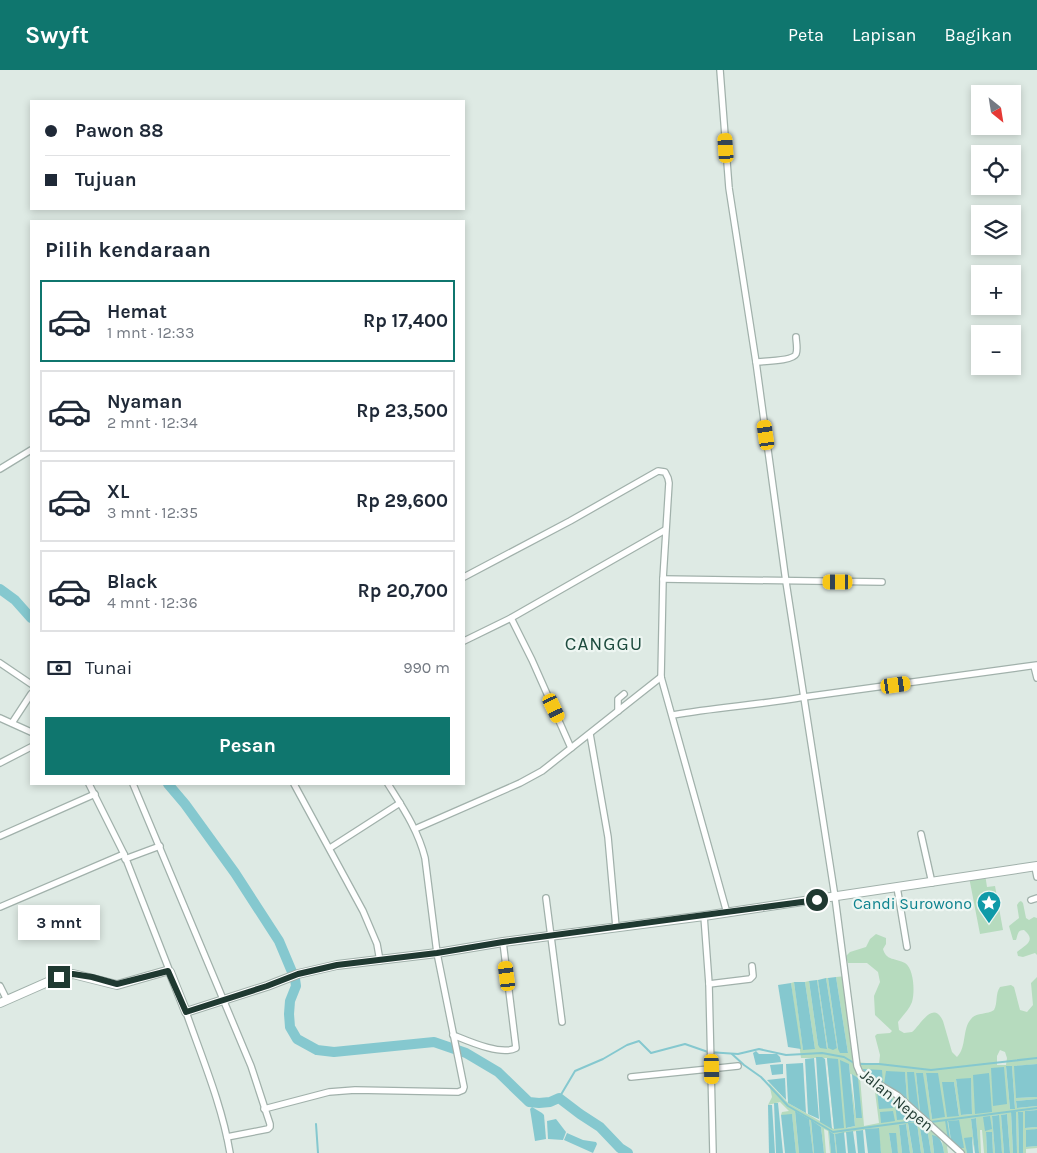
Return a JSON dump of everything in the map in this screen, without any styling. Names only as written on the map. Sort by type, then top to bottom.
[{"type":"street","points":[[720,70],[729,188],[756,362],[786,582],[835,897]]},
{"type":"street","points":[[756,362],[794,356],[797,352],[796,337]]},
{"type":"street","points":[[0,470],[30,451]]},
{"type":"street","points":[[465,576],[658,472],[665,472],[669,482],[662,579],[661,678],[673,715],[727,913]]},
{"type":"street","points":[[465,641],[511,618],[665,530]]},
{"type":"street","points":[[662,579],[882,582]]},
{"type":"street","points":[[511,618],[572,748]]},
{"type":"street","points":[[0,663],[30,683]]},
{"type":"street","points":[[673,715],[1036,665],[1037,678]]},
{"type":"street","points":[[415,829],[520,783],[542,771],[661,678]]},
{"type":"street","points":[[618,711],[618,699],[624,694]]},
{"type":"street","points":[[12,723],[30,696]]},
{"type":"street","points":[[0,718],[30,732]]},
{"type":"street","points":[[590,734],[608,836],[616,927]]},
{"type":"street","points":[[0,763],[30,748]]},
{"type":"street","points":[[90,785],[124,856],[186,1012],[217,1101],[230,1153]]},
{"type":"street","points":[[132,785],[160,846],[251,1066],[270,1124],[269,1129],[227,1137]]},
{"type":"street","points":[[296,785],[363,911],[377,944],[380,960]]},
{"type":"street","points":[[264,1109],[329,1092],[356,1090],[458,1092],[463,1090],[464,1087],[437,953],[421,843],[415,829],[389,785]]},
{"type":"street","points":[[0,836],[95,794]]},
{"type":"street","points":[[330,848],[400,803]]},
{"type":"street","points":[[921,834],[932,882]]},
{"type":"street","points":[[0,907],[124,856],[160,846]]},
{"type":"street","points":[[186,1012],[298,974],[337,965],[727,913],[1036,866],[1037,877]]},
{"type":"street","points":[[897,887],[906,947]]},
{"type":"street","name":"Jalan Nepen","points":[[835,897],[856,1064],[860,1073],[896,1095],[961,1153]]},
{"type":"street","points":[[546,898],[562,1022]]},
{"type":"street","points":[[704,916],[712,1054],[713,1153]]},
{"type":"street","points":[[453,1037],[500,1050],[510,1051],[516,1048],[503,942]]},
{"type":"street","points":[[709,984],[750,978],[753,976],[752,966]]},
{"type":"street","points":[[0,986],[3,1001],[59,977],[73,974],[117,984],[164,971],[170,972]]},
{"type":"street","points":[[631,1077],[738,1066]]},
{"type":"green space","points":[[985,874],[987,887],[995,886],[1003,930],[980,934],[969,877]]},
{"type":"green space","points":[[1021,901],[1026,918],[1029,920],[1034,917],[1037,918],[1037,955],[1035,953],[1023,957],[1018,956],[1017,952],[1030,940],[1030,937],[1024,930],[1019,932],[1016,940],[1013,940],[1009,926],[1019,918],[1017,905]]},
{"type":"green space","points":[[876,934],[886,938],[886,944],[883,949],[886,956],[905,963],[912,975],[912,1002],[898,1022],[899,1030],[904,1033],[912,1032],[927,1016],[935,1013],[943,1021],[952,1052],[957,1057],[962,1048],[968,1023],[976,1015],[994,1010],[1000,987],[1011,985],[1014,987],[1020,1010],[1027,1012],[1033,1005],[1031,983],[1037,977],[1037,1064],[1015,1066],[1016,1098],[1037,1097],[1037,1099],[1016,1101],[1017,1108],[1037,1106],[1037,1110],[1026,1111],[1026,1128],[1037,1127],[1037,1129],[1026,1131],[1026,1147],[1037,1146],[1037,1148],[1026,1149],[1026,1153],[1023,1153],[1023,1112],[1018,1112],[1019,1153],[1017,1153],[1016,1112],[1011,1113],[1013,1153],[1010,1153],[1007,1114],[1001,1115],[1004,1153],[1002,1153],[998,1115],[992,1116],[995,1153],[993,1153],[992,1132],[986,1133],[987,1153],[984,1153],[982,1130],[980,1130],[981,1153],[979,1153],[976,1118],[971,1119],[975,1153],[972,1138],[965,1138],[967,1153],[955,1153],[947,1146],[948,1153],[944,1153],[942,1141],[932,1136],[934,1153],[931,1153],[927,1128],[919,1122],[924,1153],[921,1153],[917,1123],[908,1124],[913,1153],[910,1153],[906,1124],[899,1125],[902,1153],[898,1153],[895,1133],[889,1133],[892,1153],[881,1153],[878,1128],[835,1134],[837,1153],[834,1134],[829,1132],[830,1153],[828,1131],[824,1129],[826,1153],[824,1153],[821,1127],[811,1121],[813,1153],[809,1119],[795,1112],[799,1153],[796,1153],[792,1115],[781,1115],[782,1112],[789,1111],[780,1102],[768,1105],[772,1097],[769,1083],[788,1103],[834,1129],[827,1058],[801,1058],[791,983],[794,982],[803,1049],[815,1049],[805,982],[809,981],[818,1045],[827,1048],[817,980],[828,1048],[837,1048],[826,978],[828,978],[838,1049],[848,1053],[836,977],[846,976],[856,1056],[852,1057],[853,1062],[879,1064],[880,1055],[875,1036],[892,1031],[875,1015],[874,996],[880,982],[878,972],[867,963],[848,963],[846,956],[850,952],[866,947],[870,939]],"holes":[[[1000,1050],[1005,1052],[1007,1058],[1006,1065],[997,1065],[997,1056]],[[849,1064],[855,1126],[847,1128]],[[1012,1066],[1015,1108],[1010,1109],[1006,1067]],[[905,1073],[907,1100],[884,1084]],[[916,1073],[923,1073],[926,1118],[920,1112]],[[926,1073],[938,1073],[932,1119]],[[850,1074],[854,1075],[856,1118]],[[860,1077],[874,1084],[879,1123],[864,1126]],[[971,1079],[972,1114],[962,1115],[956,1080]],[[954,1082],[958,1116],[943,1083]],[[959,1120],[951,1140],[948,1122]]]},
{"type":"water","points":[[836,977],[848,1053],[840,1053],[838,1049],[828,978]]},
{"type":"water","points":[[826,978],[837,1048],[833,1050],[828,1048],[818,980]]},
{"type":"water","points":[[817,980],[827,1049],[820,1048],[818,1045],[809,981]]},
{"type":"water","points":[[794,982],[805,982],[815,1049],[803,1050]]},
{"type":"water","points":[[791,983],[801,1049],[788,1047],[778,985]]},
{"type":"water","points":[[756,1051],[759,1054],[777,1054],[781,1062],[756,1065],[753,1053]]},
{"type":"water","points":[[816,1057],[825,1059],[832,1129],[820,1122]]},
{"type":"water","points":[[814,1058],[819,1119],[808,1114],[805,1059]]},
{"type":"water","points":[[827,1058],[838,1059],[844,1128],[834,1129]]},
{"type":"water","points":[[840,1060],[849,1064],[855,1126],[846,1128]]},
{"type":"water","points":[[803,1063],[806,1113],[788,1103],[786,1064]]},
{"type":"water","points":[[783,1064],[783,1074],[772,1075],[770,1065]]},
{"type":"water","points":[[1037,1064],[1037,1097],[1016,1098],[1014,1066]]},
{"type":"water","points":[[1006,1066],[1012,1066],[1015,1109],[1010,1109]]},
{"type":"water","points":[[1004,1067],[1007,1104],[993,1106],[991,1068]]},
{"type":"water","points":[[863,1069],[882,1070],[883,1084],[863,1073]]},
{"type":"water","points":[[886,1071],[905,1072],[907,1100],[884,1084]]},
{"type":"water","points":[[907,1072],[914,1072],[919,1111],[909,1102]]},
{"type":"water","points":[[916,1073],[923,1073],[930,1120],[920,1112]]},
{"type":"water","points":[[926,1073],[938,1073],[945,1117],[932,1119]]},
{"type":"water","points":[[989,1073],[992,1112],[975,1114],[973,1075]]},
{"type":"water","points":[[852,1074],[858,1078],[862,1118],[856,1118]]},
{"type":"water","points":[[785,1078],[786,1100],[767,1080]]},
{"type":"water","points":[[971,1078],[972,1114],[961,1115],[956,1079]]},
{"type":"water","points":[[942,1082],[954,1082],[959,1116],[947,1117]]},
{"type":"water","points":[[877,1091],[885,1091],[892,1096],[893,1108],[879,1109]]},
{"type":"water","points":[[894,1096],[920,1118],[897,1120]]},
{"type":"water","points":[[1037,1099],[1037,1106],[1017,1108],[1016,1101]]},
{"type":"water","points":[[774,1103],[778,1103],[783,1153],[776,1153]]},
{"type":"water","points":[[768,1105],[772,1105],[775,1153],[769,1153]]},
{"type":"water","points":[[532,1107],[544,1115],[546,1139],[535,1141],[530,1109]]},
{"type":"water","points":[[1037,1110],[1037,1127],[1025,1128],[1025,1111]]},
{"type":"water","points":[[795,1111],[809,1119],[813,1153],[799,1153]]},
{"type":"water","points":[[893,1111],[895,1121],[881,1123],[880,1112]]},
{"type":"water","points":[[1011,1112],[1016,1112],[1017,1153],[1013,1153]]},
{"type":"water","points":[[1018,1112],[1023,1112],[1023,1153],[1019,1153]]},
{"type":"water","points":[[792,1114],[796,1153],[785,1153],[781,1115]]},
{"type":"water","points":[[1007,1114],[1010,1153],[1004,1153],[1001,1115]]},
{"type":"water","points":[[999,1115],[1002,1153],[995,1153],[992,1116]]},
{"type":"water","points":[[990,1116],[992,1129],[985,1131],[983,1117]]},
{"type":"water","points":[[976,1118],[979,1153],[975,1153],[971,1119]]},
{"type":"water","points":[[556,1119],[566,1132],[563,1140],[548,1139],[547,1121]]},
{"type":"water","points":[[811,1120],[821,1127],[824,1153],[814,1153]]},
{"type":"water","points":[[959,1120],[964,1148],[959,1148],[951,1140],[948,1121]]},
{"type":"water","points":[[922,1121],[927,1128],[931,1153],[924,1153],[919,1122]]},
{"type":"water","points":[[908,1123],[917,1123],[921,1153],[913,1153]]},
{"type":"water","points":[[906,1124],[910,1153],[902,1153],[899,1125]]},
{"type":"water","points":[[879,1128],[881,1153],[868,1153],[865,1129]]},
{"type":"water","points":[[1037,1129],[1037,1146],[1026,1147],[1026,1130]]},
{"type":"water","points":[[863,1130],[865,1153],[858,1153],[856,1131]]},
{"type":"water","points":[[829,1131],[834,1134],[836,1153],[831,1153]]},
{"type":"water","points":[[853,1131],[856,1153],[848,1153],[846,1132]]},
{"type":"water","points":[[844,1132],[846,1153],[837,1153],[835,1134]]},
{"type":"water","points":[[986,1132],[992,1132],[993,1153],[987,1153]]},
{"type":"water","points":[[567,1133],[583,1140],[596,1142],[593,1153],[564,1140]]},
{"type":"water","points":[[889,1133],[896,1133],[898,1153],[892,1153]]},
{"type":"water","points":[[932,1135],[939,1139],[944,1153],[934,1153]]},
{"type":"water","points":[[972,1137],[973,1153],[967,1153],[964,1138]]},
{"type":"waterway","points":[[0,589],[15,600],[30,617]]},
{"type":"waterway","points":[[169,785],[235,873],[279,941],[295,979],[296,986],[290,1001],[289,1014],[290,1027],[297,1039],[317,1050],[334,1052],[434,1042],[466,1053],[498,1072],[529,1102],[550,1102],[559,1098],[600,1127],[620,1148],[628,1153]]},
{"type":"waterway","points":[[559,1098],[575,1071],[639,1041],[651,1053],[685,1044],[708,1052],[738,1054],[759,1049],[786,1055],[822,1053],[844,1057],[854,1063]]},
{"type":"waterway","points":[[732,1054],[761,1077],[788,1106],[833,1132],[922,1120]]},
{"type":"waterway","points":[[858,1064],[879,1064],[931,1070],[1037,1058]]},
{"type":"waterway","points":[[931,1122],[1037,1108]]},
{"type":"waterway","points":[[946,1120],[949,1140]]},
{"type":"waterway","points":[[316,1124],[318,1153]]},
{"type":"place","name":"Candi Surowono","points":[[989,924]]},
{"type":"district","name":"CANGGU","points":[[604,644]]},
{"type":"route","points":[[59,977],[73,974],[117,984],[168,971],[186,1012],[298,974],[337,965],[437,953],[503,942],[817,900]]}]
